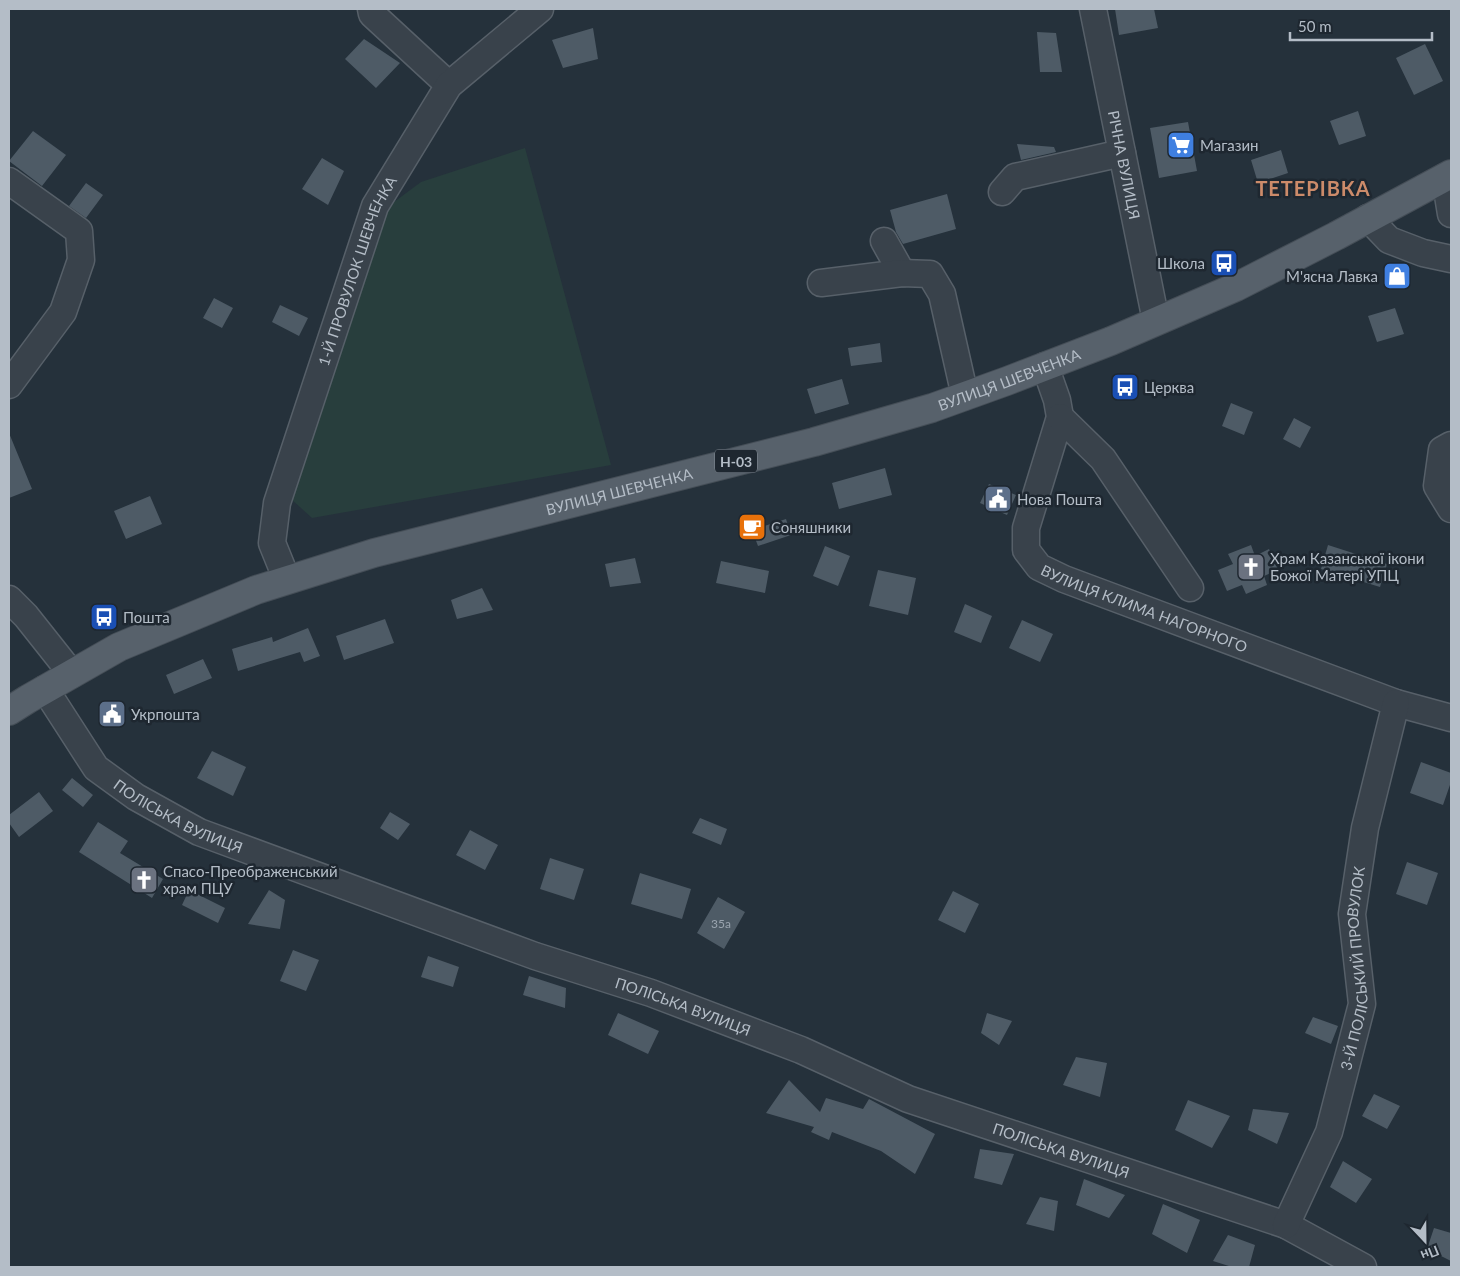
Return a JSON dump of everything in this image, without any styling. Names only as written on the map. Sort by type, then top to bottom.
[{"type":"main road","name":"ВУЛИЦЯ ШЕВЧЕНКА","points":[[9,712],[119,647],[256,590],[374,553],[814,442],[932,408],[965,396],[1111,341],[1236,287],[1448,175]]},
{"type":"street","points":[[370,9],[372,14],[449,85]]},
{"type":"street","name":"1-Й ПРОВУЛОК ШЕВЧЕНКА","points":[[287,580],[272,543],[277,504],[375,206],[449,85],[540,9]]},
{"type":"street","name":"РІЧНА ВУЛИЦЯ","points":[[1092,9],[1156,321]]},
{"type":"street","points":[[1002,192],[1015,177],[1122,153]]},
{"type":"street","points":[[1448,175],[1451,214]]},
{"type":"street","points":[[9,181],[79,231],[81,260],[63,312],[9,385]]},
{"type":"street","points":[[1368,218],[1389,240],[1423,253],[1451,259]]},
{"type":"street","points":[[884,241],[902,273]]},
{"type":"street","points":[[821,283],[902,273],[930,274],[942,294],[965,396]]},
{"type":"street","name":"ВУЛИЦЯ КЛИМА НАГОРНОГО","points":[[1045,366],[1057,400],[1060,417],[1026,528],[1026,550],[1039,566],[1064,579],[1396,703],[1451,718]]},
{"type":"street","points":[[1060,417],[1103,459],[1190,588]]},
{"type":"street","points":[[1451,445],[1442,450],[1437,486],[1451,509]]},
{"type":"street","points":[[9,599],[26,616],[72,674]]},
{"type":"street","name":"ПОЛІСЬКА ВУЛИЦЯ","points":[[45,689],[96,768],[136,797],[200,832],[535,956],[651,993],[801,1050],[908,1099],[1286,1225],[1363,1267]]},
{"type":"street","name":"3-Й ПОЛІСЬКИЙ ПРОВУЛОК","points":[[1286,1225],[1329,1132],[1362,1004],[1352,914],[1365,828],[1396,703]]},
{"type":"green space","points":[[525,148],[611,465],[312,518],[290,498],[382,211],[421,182]]},
{"type":"building","points":[[1115,9],[1154,9],[1158,28],[1119,35]]},
{"type":"building","points":[[593,28],[598,59],[563,68],[552,40]]},
{"type":"building","points":[[1037,32],[1056,33],[1062,72],[1040,72]]},
{"type":"building","points":[[364,39],[400,63],[376,88],[345,59]]},
{"type":"building","points":[[1425,44],[1443,81],[1414,95],[1396,58]]},
{"type":"building","points":[[1358,111],[1366,136],[1339,145],[1330,121]]},
{"type":"building","points":[[1188,122],[1197,171],[1159,178],[1150,128]]},
{"type":"building","points":[[33,131],[66,155],[42,186],[9,161]]},
{"type":"building","points":[[1017,144],[1054,147],[1056,152],[1021,160]]},
{"type":"building","points":[[1281,150],[1288,173],[1258,183],[1251,160]]},
{"type":"building","points":[[322,158],[344,171],[328,205],[302,189]]},
{"type":"building","points":[[86,183],[103,195],[86,218],[69,206]]},
{"type":"building","points":[[947,194],[956,229],[903,244],[896,232],[890,210]]},
{"type":"building","points":[[214,298],[233,308],[222,328],[203,318]]},
{"type":"building","points":[[280,305],[308,318],[299,336],[272,322]]},
{"type":"building","points":[[1395,308],[1404,334],[1377,342],[1368,316]]},
{"type":"building","points":[[880,343],[882,362],[851,366],[848,348]]},
{"type":"building","points":[[842,379],[849,404],[815,414],[807,389]]},
{"type":"building","points":[[1231,403],[1253,412],[1244,435],[1222,426]]},
{"type":"building","points":[[1294,418],[1311,427],[1300,448],[1283,439]]},
{"type":"building","points":[[9,433],[32,489],[9,498]]},
{"type":"building","points":[[885,468],[892,495],[839,509],[832,483]]},
{"type":"building","points":[[989,484],[1016,495],[1007,515],[980,503]]},
{"type":"building","points":[[150,496],[162,524],[126,539],[114,511]]},
{"type":"building","points":[[786,519],[791,535],[758,546],[752,530]]},
{"type":"building","name":"Храм Казанської ікони Божої Матері УПЦ","points":[[1251,545],[1255,556],[1269,549],[1278,570],[1264,576],[1267,585],[1246,594],[1242,585],[1227,591],[1218,570],[1233,564],[1228,554]]},
{"type":"building","points":[[1328,545],[1387,564],[1380,587],[1321,569]]},
{"type":"building","points":[[825,546],[850,556],[838,586],[813,576]]},
{"type":"building","points":[[635,558],[641,583],[610,587],[605,564]]},
{"type":"building","points":[[721,561],[769,571],[765,593],[716,583]]},
{"type":"building","points":[[878,570],[916,578],[908,615],[869,606]]},
{"type":"building","points":[[482,588],[493,610],[457,619],[451,600]]},
{"type":"building","points":[[965,604],[992,616],[981,643],[954,632]]},
{"type":"building","points":[[385,619],[394,643],[344,660],[336,636]]},
{"type":"building","points":[[1022,620],[1053,634],[1040,662],[1009,648]]},
{"type":"building","points":[[308,628],[320,656],[304,662],[300,652],[238,671],[232,649],[272,637],[273,642]]},
{"type":"building","points":[[203,659],[212,678],[174,694],[166,675]]},
{"type":"building","points":[[212,751],[246,767],[233,796],[197,778]]},
{"type":"building","points":[[1421,762],[1451,773],[1451,782],[1443,805],[1410,793]]},
{"type":"building","points":[[72,778],[93,795],[83,807],[62,790]]},
{"type":"building","points":[[39,792],[53,811],[19,837],[9,823],[9,815]]},
{"type":"building","points":[[390,812],[410,824],[398,840],[380,828]]},
{"type":"building","points":[[700,818],[727,829],[721,845],[692,833]]},
{"type":"building","points":[[98,822],[128,841],[120,853],[163,879],[152,898],[79,852]]},
{"type":"building","points":[[470,830],[498,845],[485,870],[456,855]]},
{"type":"building","points":[[550,858],[584,869],[574,900],[540,889]]},
{"type":"building","points":[[1407,862],[1438,873],[1427,905],[1396,894]]},
{"type":"building","points":[[640,873],[691,889],[682,919],[631,904]]},
{"type":"building","points":[[189,890],[225,908],[218,923],[182,905]]},
{"type":"building","points":[[269,890],[285,900],[280,929],[248,924]]},
{"type":"building","points":[[953,891],[979,904],[965,933],[938,920]]},
{"type":"building","points":[[718,897],[745,912],[724,949],[697,933]]},
{"type":"building","points":[[293,950],[319,960],[306,991],[280,981]]},
{"type":"building","points":[[428,956],[459,967],[453,987],[421,977]]},
{"type":"building","points":[[529,976],[566,988],[565,1008],[523,995]]},
{"type":"building","points":[[618,1013],[659,1031],[648,1054],[608,1035]]},
{"type":"building","points":[[987,1013],[1012,1021],[999,1045],[981,1033]]},
{"type":"building","points":[[1313,1017],[1338,1026],[1331,1044],[1305,1033]]},
{"type":"building","points":[[1076,1057],[1107,1063],[1100,1097],[1063,1085]]},
{"type":"building","points":[[789,1080],[820,1112],[826,1098],[863,1109],[869,1099],[935,1134],[915,1174],[881,1151],[832,1132],[829,1140],[811,1132],[814,1127],[766,1113]]},
{"type":"building","points":[[1374,1094],[1400,1106],[1387,1129],[1362,1116]]},
{"type":"building","points":[[1188,1100],[1230,1116],[1212,1148],[1175,1130]]},
{"type":"building","points":[[1253,1109],[1289,1113],[1277,1144],[1248,1130]]},
{"type":"building","points":[[980,1149],[1014,1154],[1002,1185],[974,1178]]},
{"type":"building","points":[[1343,1161],[1372,1179],[1356,1203],[1330,1187]]},
{"type":"building","points":[[1084,1179],[1125,1195],[1109,1218],[1076,1205]]},
{"type":"building","points":[[1040,1197],[1058,1201],[1054,1231],[1026,1224]]},
{"type":"building","points":[[1163,1204],[1200,1220],[1187,1253],[1152,1234]]},
{"type":"building","points":[[1434,1228],[1451,1233],[1451,1261],[1427,1249]]},
{"type":"building","points":[[1228,1235],[1255,1245],[1249,1267],[1232,1267],[1213,1261]]},
{"type":"place","name":"Магазин","points":[[1181,145]]},
{"type":"place","name":"Школа","points":[[1224,263]]},
{"type":"place","name":"М'ясна Лавка","points":[[1397,276]]},
{"type":"place","name":"Церква","points":[[1125,387]]},
{"type":"place","name":"Нова Пошта","points":[[998,499]]},
{"type":"place","name":"Соняшники","points":[[752,527]]},
{"type":"place","name":"Храм Казанської ікони Божої Матері УПЦ","points":[[1251,567]]},
{"type":"place","name":"Пошта","points":[[104,617]]},
{"type":"place","name":"Укрпошта","points":[[112,714]]},
{"type":"place","name":"Спасо-Преображенський храм ПЦУ","points":[[144,880]]},
{"type":"district","name":"ТЕТЕРІВКА","points":[[1313,188]]}]
